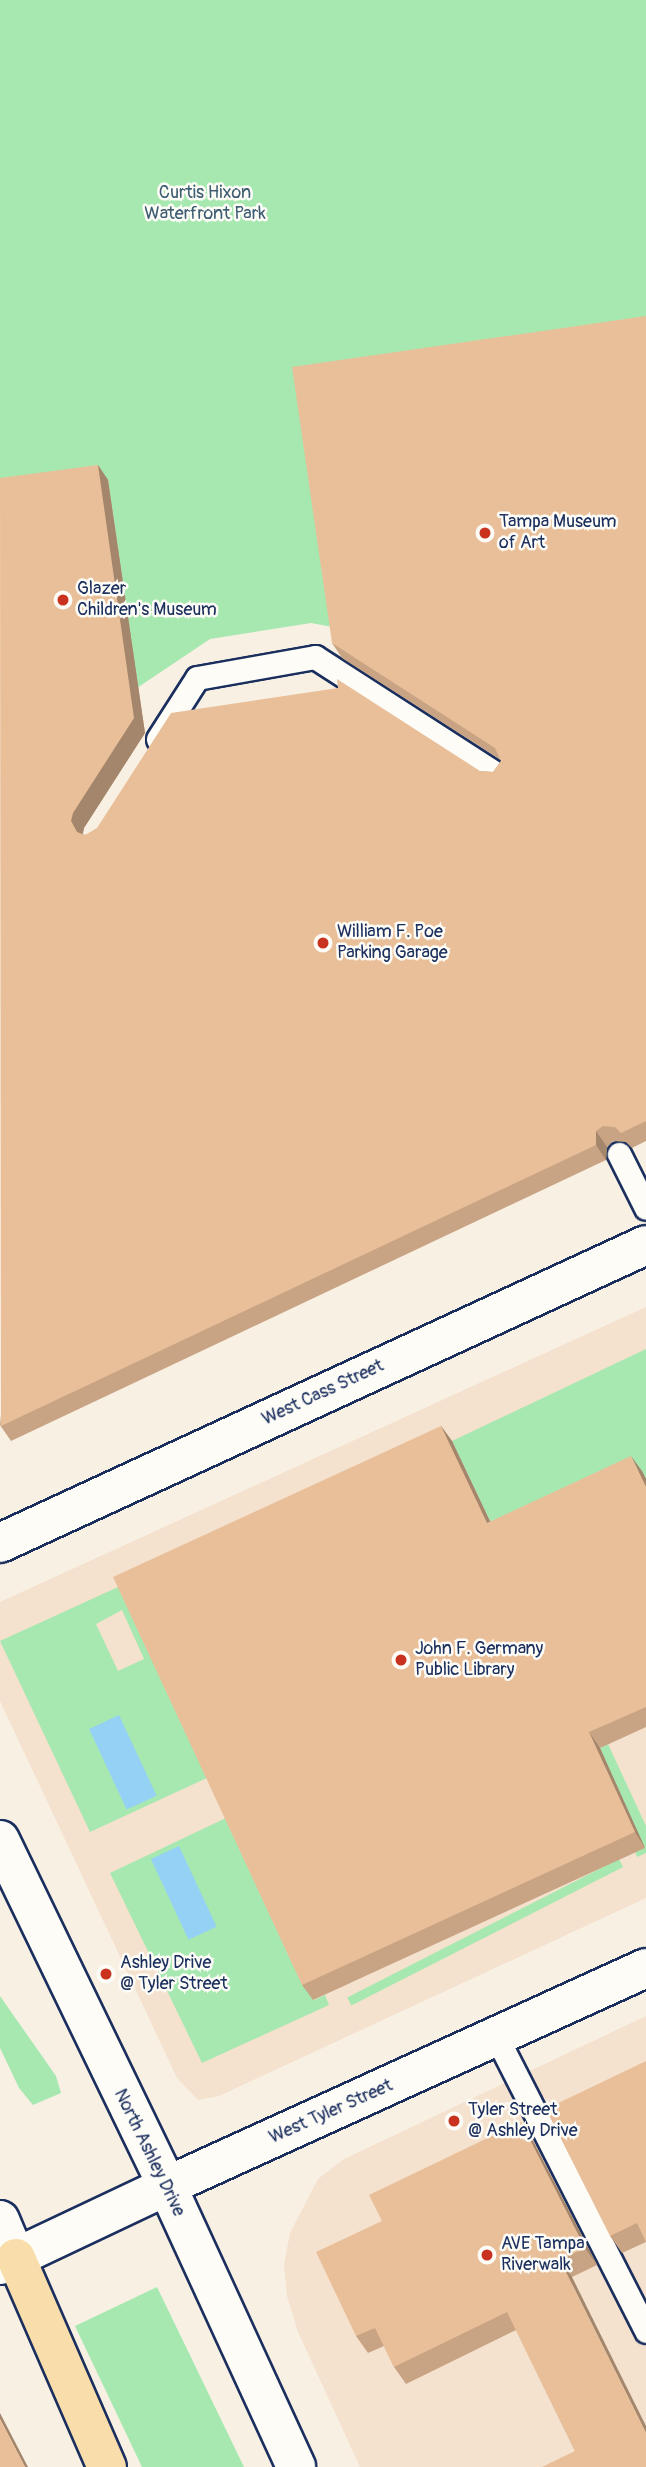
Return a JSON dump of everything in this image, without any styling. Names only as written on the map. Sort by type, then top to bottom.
[{"type":"highway","points":[[8,2262],[107,2467]]},
{"type":"street","name":"West Cass Street","points":[[0,1543],[646,1245]]},
{"type":"street","name":"North Ashley Drive","points":[[0,1840],[167,2186],[296,2467]]},
{"type":"street","name":"West Tyler Street","points":[[8,2262],[167,2186],[646,1968]]},
{"type":"street","points":[[0,2220],[8,2262]]},
{"type":"lane","points":[[146,757],[197,678],[315,657],[498,775]]},
{"type":"lane","points":[[619,1154],[646,1208]]},
{"type":"lane","points":[[496,2036],[646,2331]]},
{"type":"shaded area","points":[[646,1307],[646,1898],[219,2096],[198,2100],[177,2078],[0,1701],[0,1602]]},
{"type":"shaded area","points":[[646,2016],[646,2467],[360,2467],[298,2332],[287,2296],[284,2265],[290,2233],[318,2179],[344,2159]]},
{"type":"green space","name":"Curtis Hixon Waterfront Park","points":[[0,0],[646,0],[646,334],[338,628],[311,623],[210,639],[137,688],[108,480],[0,495]]},
{"type":"green space","points":[[646,1349],[646,1479],[498,1538],[452,1441]]},
{"type":"green space","points":[[129,1582],[209,1777],[90,1832],[0,1641]],"holes":[[[122,1610],[144,1659],[118,1671],[96,1624]]]},
{"type":"green space","points":[[608,1744],[646,1826],[646,1853],[637,1857],[600,1748]]},
{"type":"green space","points":[[228,1817],[314,2000],[325,1995],[329,2005],[202,2063],[110,1873]]},
{"type":"green space","points":[[619,1859],[623,1867],[351,2005],[347,1997]]},
{"type":"green space","points":[[0,1996],[56,2076],[61,2093],[33,2105],[19,2088],[0,2048]]},
{"type":"green space","points":[[157,2287],[244,2467],[142,2467],[75,2326]]},
{"type":"water","points":[[119,1715],[157,1796],[127,1810],[89,1729]]},
{"type":"water","points":[[179,1846],[217,1927],[189,1940],[151,1859]]},
{"type":"building","name":"William F. Poe Parking Garage","points":[[646,316],[646,1121],[621,1133],[615,1127],[603,1126],[596,1131],[596,1145],[1,1426],[0,478],[98,465],[134,718],[73,813],[71,821],[77,832],[85,835],[97,828],[171,713],[338,688],[337,679],[480,771],[493,772],[501,761],[495,748],[332,643],[292,367]]},
{"type":"building","name":"John F. Germany Public Library","points":[[441,1426],[487,1523],[631,1456],[646,1487],[646,1707],[589,1732],[635,1832],[302,1985],[113,1577]]},
{"type":"building","points":[[646,2061],[646,2242],[637,2223],[610,2236],[546,2109]]},
{"type":"building","name":"AVE Tampa Riverwalk","points":[[521,2122],[585,2248],[560,2260],[646,2433],[646,2467],[542,2467],[575,2451],[507,2312],[394,2367],[375,2328],[356,2336],[316,2252],[382,2221],[369,2195]]},
{"type":"building","points":[[0,2419],[25,2467],[0,2467]]},
{"type":"place","name":"Tampa Museum of Art","points":[[485,533]]},
{"type":"place","name":"Glazer Children's Museum","points":[[63,600]]},
{"type":"place","name":"William F. Poe Parking Garage","points":[[323,943]]},
{"type":"place","name":"John F. Germany Public Library","points":[[401,1660]]},
{"type":"place","name":"Ashley Drive @ Tyler Street","points":[[106,1974]]},
{"type":"place","name":"Tyler Street @ Ashley Drive","points":[[454,2121]]},
{"type":"place","name":"AVE Tampa Riverwalk","points":[[487,2255]]}]
